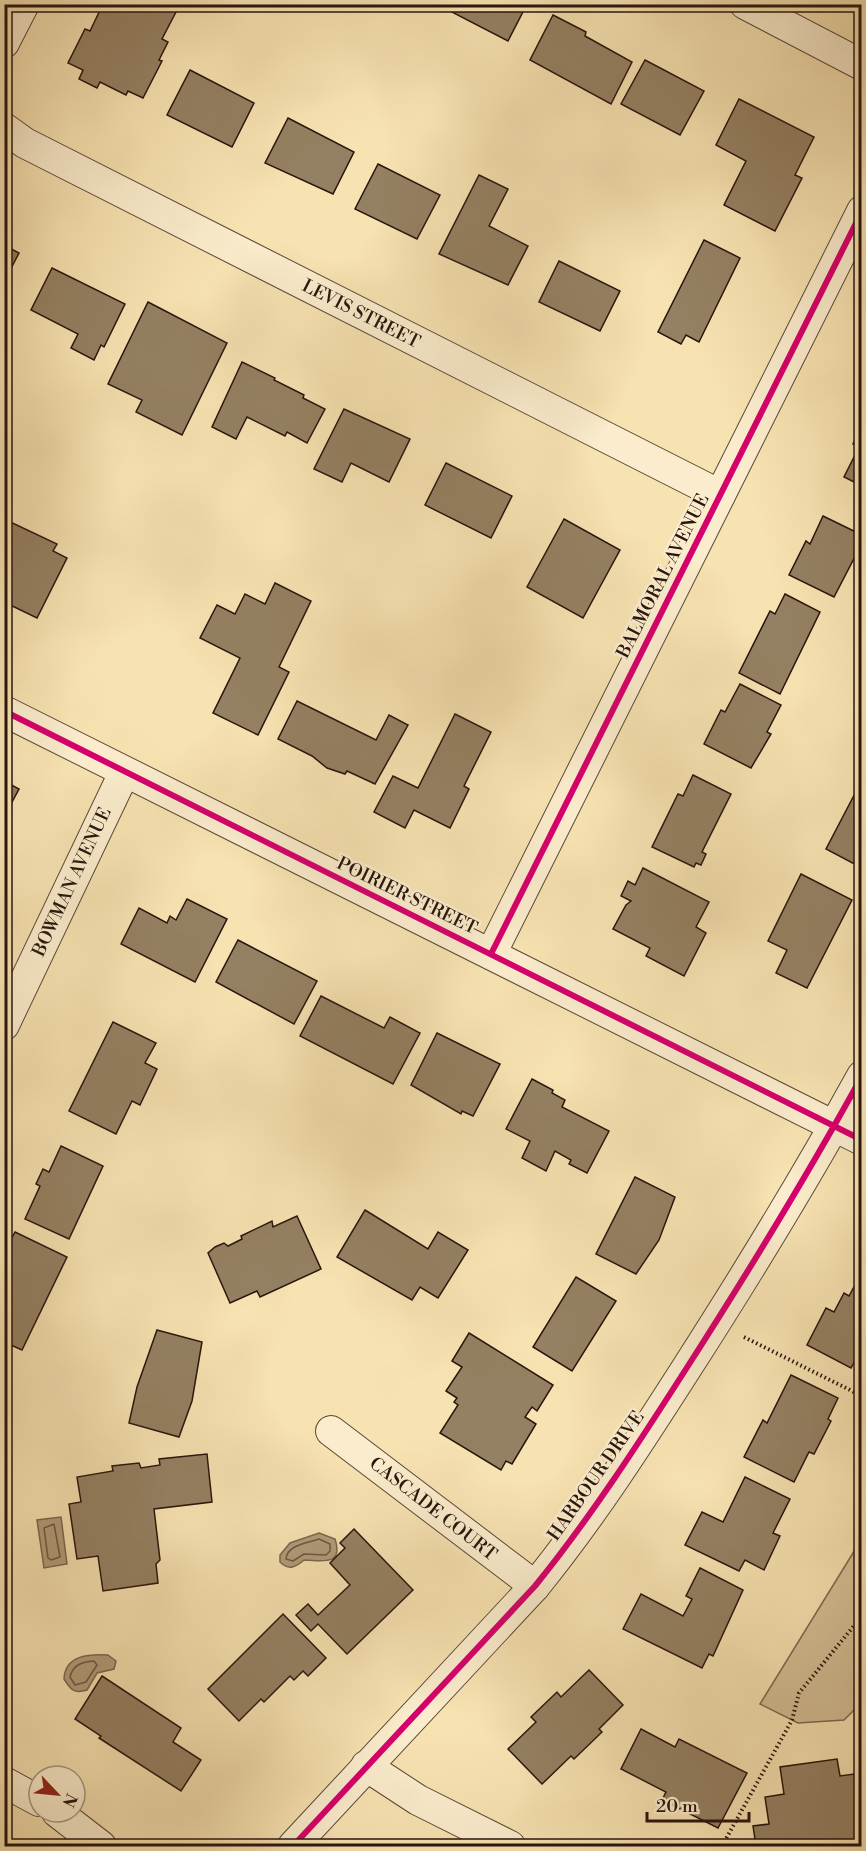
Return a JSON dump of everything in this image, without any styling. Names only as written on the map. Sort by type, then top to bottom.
[{"type":"street","points":[[4,43],[24,4]]},
{"type":"street","points":[[745,4],[861,65]]},
{"type":"street","name":"LEVIS STREET","points":[[4,128],[25,143],[720,495]]},
{"type":"street","name":"BALMORAL AVENUE","points":[[491,954],[861,212]]},
{"type":"street","name":"POIRIER STREET","points":[[4,711],[861,1140]]},
{"type":"street","name":"BOWMAN AVENUE","points":[[4,1024],[124,773]]},
{"type":"street","name":"HARBOUR DRIVE","points":[[293,1846],[535,1586],[614,1482],[716,1323],[834,1126],[861,1076]]},
{"type":"street","name":"CASCADE COURT","points":[[331,1431],[535,1586]]},
{"type":"street","points":[[366,1766],[418,1800],[510,1846]]},
{"type":"street","points":[[4,1782],[27,1794]]},
{"type":"street","points":[[73,1824],[101,1846]]},
{"type":"path","points":[[716,1323],[861,1396]]},
{"type":"path","points":[[722,1846],[792,1720],[798,1693],[861,1616]]},
{"type":"shaded area","points":[[861,1540],[861,1703],[844,1720],[798,1723],[760,1704]]},
{"type":"water","points":[[61,1517],[67,1564],[44,1568],[37,1520]]},
{"type":"water","points":[[319,1533],[335,1539],[337,1548],[334,1558],[324,1561],[304,1560],[292,1567],[280,1562],[280,1555],[290,1543]]},
{"type":"water","points":[[108,1655],[116,1661],[114,1669],[97,1673],[87,1690],[79,1692],[73,1690],[64,1679],[65,1671],[73,1661],[86,1656]]},
{"type":"building","points":[[103,4],[166,4],[177,10],[162,39],[168,42],[159,60],[162,61],[143,98],[128,91],[126,95],[100,82],[97,88],[79,79],[83,70],[68,63],[85,29],[90,31]]},
{"type":"building","points":[[443,4],[527,4],[508,41],[442,7]]},
{"type":"building","points":[[553,15],[586,32],[585,36],[632,62],[611,104],[530,60]]},
{"type":"building","points":[[645,60],[704,91],[680,135],[621,104]]},
{"type":"building","points":[[190,70],[254,103],[232,147],[167,115]]},
{"type":"building","points":[[739,99],[814,137],[795,175],[802,178],[775,231],[724,205],[746,161],[716,145]]},
{"type":"building","points":[[288,118],[354,152],[333,194],[265,163]]},
{"type":"building","points":[[378,164],[440,195],[417,239],[355,209]]},
{"type":"building","points":[[479,175],[508,189],[489,226],[528,246],[508,285],[439,254]]},
{"type":"building","points":[[704,240],[740,258],[699,342],[686,335],[681,344],[658,332]]},
{"type":"building","points":[[4,245],[19,253],[4,282]]},
{"type":"building","points":[[559,261],[620,291],[600,331],[539,302]]},
{"type":"building","points":[[52,268],[125,304],[104,347],[101,345],[94,360],[71,348],[78,334],[31,310]]},
{"type":"building","points":[[148,302],[227,343],[182,435],[136,412],[142,400],[108,384]]},
{"type":"building","points":[[242,362],[275,378],[274,380],[304,395],[303,398],[325,409],[307,443],[287,432],[285,436],[247,417],[236,439],[212,427]]},
{"type":"building","points":[[344,409],[410,439],[389,482],[351,463],[342,482],[314,469]]},
{"type":"building","points":[[862,427],[862,486],[844,477],[859,447],[853,444]]},
{"type":"building","points":[[446,463],[512,496],[491,538],[425,505]]},
{"type":"building","points":[[823,516],[862,535],[862,543],[834,597],[789,575],[806,541],[810,544]]},
{"type":"building","points":[[4,519],[57,544],[53,551],[67,558],[37,618],[4,602],[4,584],[8,578],[4,576]]},
{"type":"building","points":[[564,519],[620,550],[583,618],[527,587]]},
{"type":"building","points":[[275,583],[311,601],[279,667],[289,672],[258,735],[213,713],[240,658],[200,638],[217,605],[235,614],[245,594],[265,604]]},
{"type":"building","points":[[785,594],[820,612],[780,694],[739,673],[770,611],[775,614]]},
{"type":"building","points":[[740,684],[781,705],[767,732],[771,734],[751,768],[704,744],[721,710],[725,712]]},
{"type":"building","points":[[297,701],[376,740],[389,715],[408,725],[375,784],[347,771],[345,774],[327,768],[312,756],[278,739]]},
{"type":"building","points":[[455,714],[491,732],[464,786],[469,789],[450,828],[414,810],[405,828],[374,812],[393,776],[418,788]]},
{"type":"building","points":[[693,775],[731,794],[702,852],[706,854],[701,865],[696,863],[694,867],[652,847],[678,794],[683,796]]},
{"type":"building","points":[[862,780],[862,868],[826,849]]},
{"type":"building","points":[[4,781],[19,789],[4,817]]},
{"type":"building","points":[[643,868],[709,902],[696,927],[706,933],[684,976],[646,956],[650,948],[613,929],[626,905],[631,901],[621,896],[628,881],[635,885]]},
{"type":"building","points":[[801,874],[852,900],[807,988],[776,973],[787,950],[768,941]]},
{"type":"building","points":[[187,899],[227,919],[195,982],[121,944],[139,908],[167,923],[170,916],[176,920]]},
{"type":"building","points":[[238,940],[317,981],[294,1024],[216,982]]},
{"type":"building","points":[[321,996],[384,1028],[390,1017],[420,1033],[393,1084],[300,1036]]},
{"type":"building","points":[[113,1022],[156,1043],[145,1063],[157,1069],[140,1105],[132,1101],[116,1134],[69,1111]]},
{"type":"building","points":[[437,1033],[500,1064],[473,1116],[462,1111],[461,1114],[411,1085]]},
{"type":"building","points":[[532,1079],[553,1090],[552,1093],[565,1100],[562,1107],[609,1131],[587,1173],[569,1164],[571,1160],[555,1151],[546,1171],[522,1158],[530,1141],[506,1129]]},
{"type":"building","points":[[61,1146],[103,1166],[69,1239],[25,1219],[40,1186],[36,1184],[43,1169],[49,1172]]},
{"type":"building","points":[[635,1177],[675,1197],[659,1240],[636,1274],[596,1254]]},
{"type":"building","points":[[365,1210],[428,1249],[438,1232],[468,1250],[438,1298],[420,1287],[412,1300],[337,1257]]},
{"type":"building","points":[[297,1216],[321,1269],[260,1297],[257,1291],[230,1303],[208,1253],[224,1243],[228,1246],[242,1239],[241,1236],[272,1221],[273,1227]]},
{"type":"building","points":[[15,1232],[67,1257],[22,1350],[4,1342],[4,1277],[10,1267],[4,1264],[4,1253]]},
{"type":"building","points":[[862,1272],[862,1348],[851,1368],[807,1345],[826,1308],[834,1312],[844,1293],[849,1296]]},
{"type":"building","points":[[576,1277],[616,1301],[572,1371],[533,1347]]},
{"type":"building","points":[[157,1330],[202,1342],[192,1401],[179,1437],[129,1423],[137,1387]]},
{"type":"building","points":[[469,1333],[553,1385],[537,1411],[532,1407],[525,1417],[536,1424],[512,1464],[506,1461],[501,1470],[440,1433],[458,1405],[454,1402],[457,1398],[446,1391],[462,1367],[452,1361]]},
{"type":"building","points":[[791,1375],[838,1398],[828,1419],[831,1421],[814,1454],[809,1452],[794,1482],[744,1457],[763,1420],[767,1423]]},
{"type":"building","points":[[207,1454],[212,1502],[154,1509],[160,1560],[156,1564],[158,1583],[103,1591],[98,1556],[77,1559],[69,1504],[81,1502],[77,1477],[113,1471],[112,1466],[139,1463],[141,1468],[160,1465],[159,1459]]},
{"type":"building","points":[[745,1477],[790,1499],[773,1533],[780,1536],[764,1570],[745,1560],[739,1571],[685,1545],[702,1512],[723,1522]]},
{"type":"building","points":[[354,1529],[413,1590],[347,1654],[318,1624],[311,1631],[296,1615],[308,1604],[318,1615],[350,1585],[330,1563],[345,1548],[340,1543]]},
{"type":"building","points":[[700,1568],[743,1590],[713,1656],[709,1654],[702,1668],[623,1629],[641,1594],[683,1616],[692,1599],[686,1596]]},
{"type":"building","points":[[283,1614],[326,1658],[308,1676],[303,1671],[294,1680],[290,1676],[264,1702],[261,1699],[239,1721],[208,1689]]},
{"type":"building","points":[[589,1670],[623,1705],[599,1729],[602,1732],[574,1759],[571,1756],[542,1784],[508,1749],[536,1722],[531,1717],[557,1692],[561,1697]]},
{"type":"building","points":[[102,1676],[181,1728],[173,1742],[201,1760],[181,1791],[99,1738],[101,1736],[75,1719]]},
{"type":"building","points":[[641,1729],[675,1747],[679,1739],[747,1773],[718,1828],[662,1800],[666,1792],[621,1769]]},
{"type":"building","points":[[837,1759],[840,1776],[854,1774],[856,1789],[862,1789],[862,1846],[756,1846],[753,1826],[769,1824],[765,1797],[784,1794],[780,1767]]},
{"type":"cycle path","points":[[491,954],[862,211]]},
{"type":"cycle path","points":[[4,711],[862,1140]]},
{"type":"cycle path","points":[[293,1846],[535,1586],[595,1507],[732,1297],[862,1076]]}]
